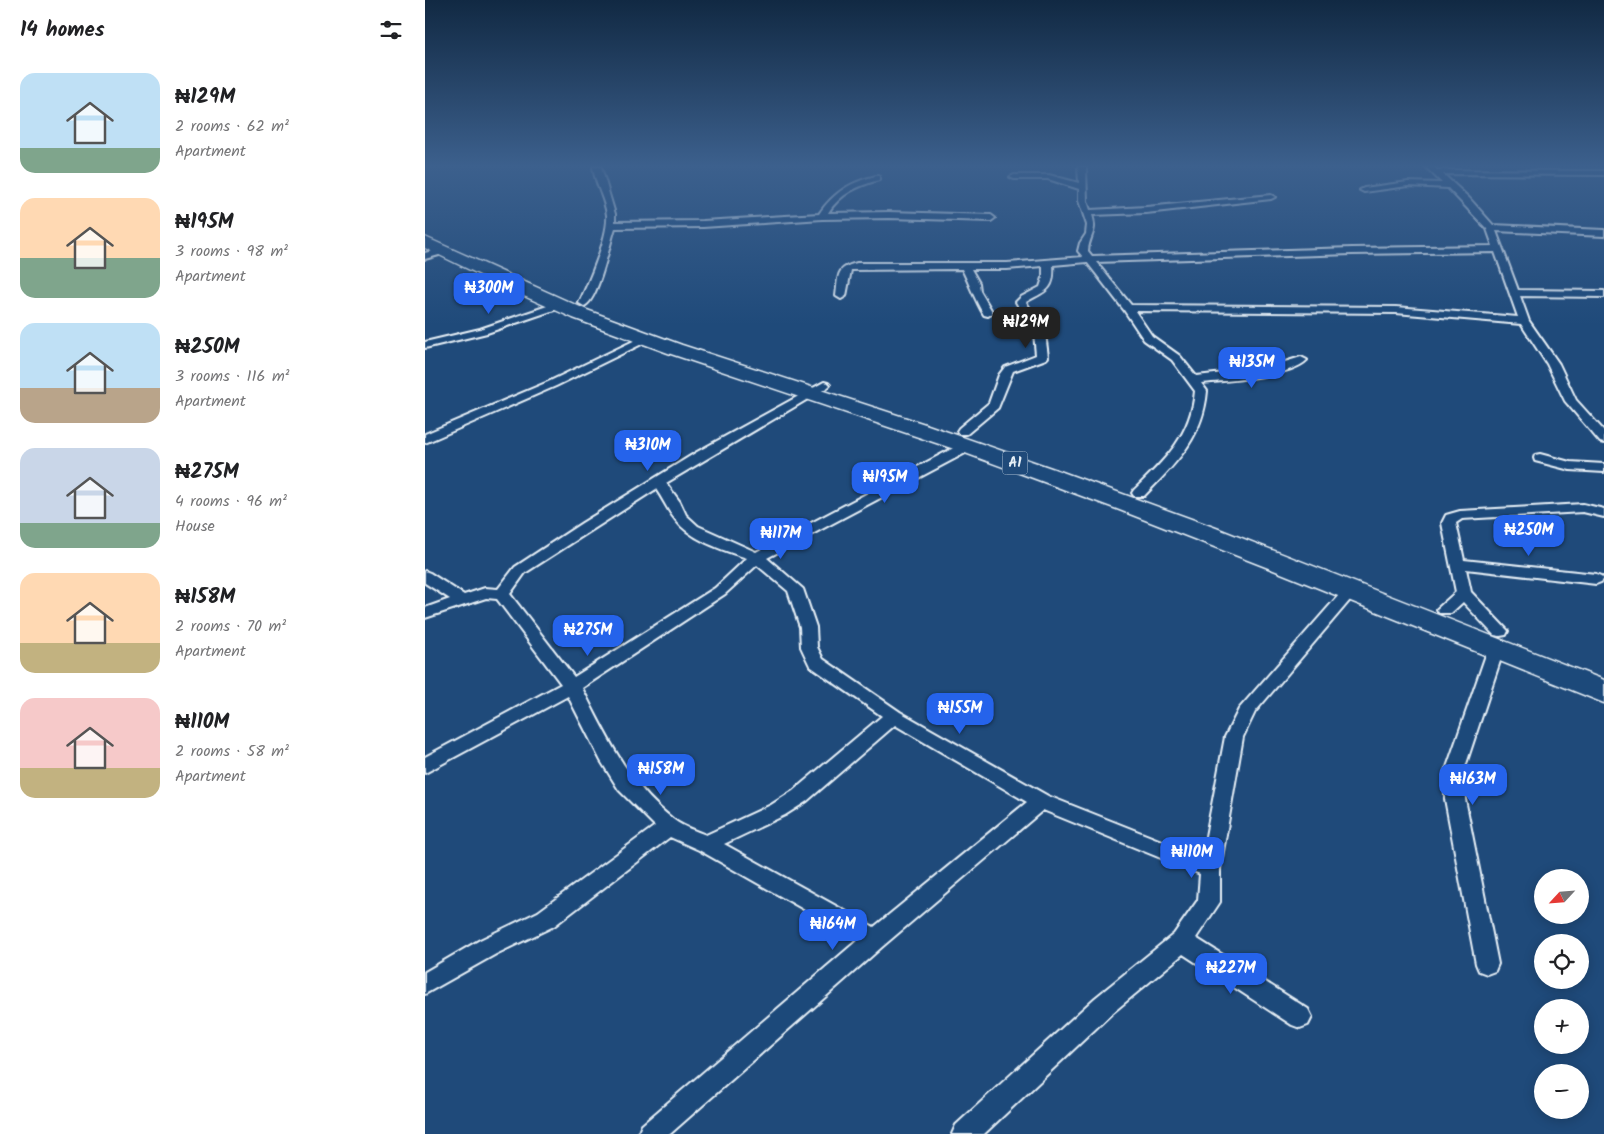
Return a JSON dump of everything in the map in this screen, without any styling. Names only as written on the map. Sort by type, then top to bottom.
[{"type":"highway","name":"A1","points":[[425,229],[584,303],[817,389]]},
{"type":"highway","name":"A1","points":[[431,250],[559,305],[646,338],[817,389],[965,438],[1351,590],[1498,640],[1604,672]]},
{"type":"highway","name":"A1","points":[[965,438],[1052,461],[1313,557],[1445,609],[1498,640],[1604,692]]},
{"type":"street","points":[[584,303],[594,282],[611,220]]},
{"type":"street","points":[[611,225],[759,220]]},
{"type":"street","points":[[1089,220],[1091,225],[1083,251],[1128,308],[1148,338],[1176,358],[1201,391],[1201,403],[1193,428],[1167,465],[1139,493]]},
{"type":"street","points":[[1483,220],[1491,228],[1524,321],[1553,364],[1571,401],[1599,429],[1604,440]]},
{"type":"street","points":[[1491,228],[1604,233]]},
{"type":"street","points":[[841,296],[845,271],[851,267],[1048,264],[1089,259],[1352,251],[1497,249]]},
{"type":"street","points":[[425,766],[572,686],[720,591],[757,557],[965,438],[994,405],[1005,375],[1009,370],[1042,358],[1041,336],[1035,324],[1028,318],[1021,302],[1024,298],[1040,292],[1046,285],[1049,279],[1048,264]]},
{"type":"street","points":[[965,266],[974,283],[975,291],[988,313]]},
{"type":"street","points":[[1513,293],[1604,294]]},
{"type":"street","points":[[425,345],[483,331],[559,305]]},
{"type":"street","points":[[1128,308],[1396,310],[1524,321]]},
{"type":"street","points":[[425,439],[551,384],[646,338]]},
{"type":"street","points":[[1194,380],[1250,376],[1282,369],[1301,360]]},
{"type":"street","points":[[502,594],[520,570],[702,455],[817,389]]},
{"type":"street","points":[[1540,458],[1570,466],[1604,468]]},
{"type":"street","points":[[658,482],[673,502],[680,517],[693,529],[734,549],[757,557],[795,589],[808,628],[809,647],[816,662],[894,716],[1041,801],[1210,869]]},
{"type":"street","points":[[1487,964],[1455,799],[1454,774],[1498,640],[1465,593],[1449,523],[1451,518],[1460,515],[1583,508],[1604,513]]},
{"type":"street","points":[[1459,564],[1596,579]]},
{"type":"street","points":[[425,576],[461,600]]},
{"type":"street","points":[[965,1134],[1103,1006],[1182,941],[1209,902],[1210,869],[1235,737],[1248,709],[1351,590]]},
{"type":"street","points":[[425,613],[485,593],[502,594],[572,686],[610,761],[626,785],[668,827],[706,844],[875,939]]},
{"type":"street","points":[[1445,609],[1465,593]]},
{"type":"street","points":[[706,844],[778,810],[800,796],[894,716]]},
{"type":"street","points":[[651,1134],[875,939],[1041,801]]},
{"type":"street","points":[[425,984],[488,947],[546,919],[668,827]]},
{"type":"street","points":[[1182,941],[1300,1017]]}]
